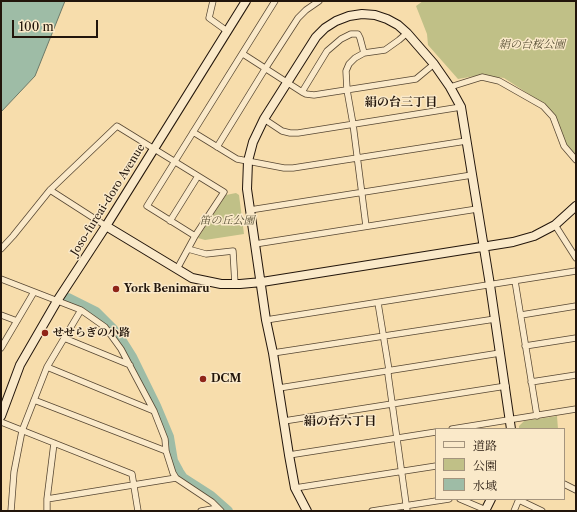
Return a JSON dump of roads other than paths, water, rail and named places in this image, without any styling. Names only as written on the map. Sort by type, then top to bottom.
[{"type":"street","points":[[213,1],[209,18],[227,31]]},
{"type":"street","name":"Joso-fureai-doro Avenue","points":[[1,416],[20,365],[57,301],[106,226],[246,1]]},
{"type":"street","points":[[195,236],[147,206],[275,1]]},
{"type":"street","points":[[217,147],[298,18],[319,1]]},
{"type":"street","points":[[307,511],[295,488],[273,353],[266,320],[262,282],[247,189],[248,161],[253,142],[264,118],[316,38],[325,28],[336,21],[349,16],[362,14],[387,19],[398,25],[434,64],[450,86],[461,107],[506,386],[511,428]]},
{"type":"street","points":[[366,226],[353,124],[347,90],[346,71],[349,64],[355,58],[364,53],[385,50],[407,33]]},
{"type":"street","points":[[302,92],[327,51],[336,42],[346,36],[353,34],[359,35],[364,53]]},
{"type":"street","points":[[243,54],[302,92],[314,95],[416,79],[434,64]]},
{"type":"street","points":[[450,86],[482,77],[499,81],[543,106],[553,117],[564,146],[576,160]]},
{"type":"street","points":[[264,118],[282,131],[298,133],[461,107]]},
{"type":"street","points":[[1,249],[50,190],[116,126],[224,192],[195,236],[177,269]]},
{"type":"street","points":[[193,132],[237,159],[284,168],[293,168],[466,141]]},
{"type":"street","points":[[250,210],[472,175]]},
{"type":"street","points":[[170,221],[198,176]]},
{"type":"street","points":[[50,190],[192,278],[204,281],[235,284],[262,282],[513,242],[534,236],[554,225],[576,206]]},
{"type":"street","points":[[255,244],[477,209]]},
{"type":"street","points":[[554,225],[576,257]]},
{"type":"street","points":[[188,249],[206,254],[233,251],[235,284]]},
{"type":"street","points":[[266,320],[576,271]]},
{"type":"street","points":[[1,279],[81,310],[104,326],[121,349],[154,411],[165,438],[166,451],[176,478],[212,502],[220,510]]},
{"type":"street","points":[[515,281],[536,416]]},
{"type":"street","points":[[1,348],[34,292]]},
{"type":"street","points":[[378,303],[389,370],[388,374],[407,509]]},
{"type":"street","points":[[521,315],[576,306]]},
{"type":"street","points":[[11,511],[14,472],[22,431],[47,367],[81,310]]},
{"type":"street","points":[[1,315],[16,321]]},
{"type":"street","points":[[273,353],[495,319]]},
{"type":"street","points":[[64,338],[130,366]]},
{"type":"street","points":[[526,346],[576,338]]},
{"type":"street","points":[[279,388],[500,353]]},
{"type":"street","points":[[47,367],[154,411]]},
{"type":"street","points":[[531,382],[576,375]]},
{"type":"street","points":[[284,421],[506,386]]},
{"type":"street","points":[[34,400],[166,451]]},
{"type":"street","points":[[459,428],[576,409]]},
{"type":"street","points":[[1,422],[132,474],[138,511]]},
{"type":"street","points":[[289,455],[435,432]]},
{"type":"street","points":[[47,511],[54,443]]},
{"type":"street","points":[[295,488],[435,466]]},
{"type":"street","points":[[47,500],[176,478]]},
{"type":"street","points":[[565,484],[576,490]]},
{"type":"street","points":[[372,511],[407,509],[445,500]]},
{"type":"street","points":[[462,500],[486,510],[491,500]]},
{"type":"street","points":[[514,511],[519,500]]},
{"type":"street","points":[[521,500],[542,511]]},
{"type":"street","points":[[201,511],[220,510]]},
{"type":"water","points":[[1,1],[65,1],[35,76],[1,112]]},
{"type":"waterway","points":[[68,298],[96,312],[120,338],[132,357],[156,406],[169,437],[173,461],[179,472],[183,478],[211,496],[228,511]]},
{"type":"place","name":"York Benimaru","points":[[116,289]]},
{"type":"place","name":"せせらぎの小路","points":[[45,333]]},
{"type":"place","name":"DCM","points":[[203,379]]},
{"type":"district","name":"絹の台三丁目","points":[[401,103]]},
{"type":"district","name":"絹の台六丁目","points":[[340,422]]},
{"type":"park label","name":"絹の台桜公園","points":[[532,45]]},
{"type":"park label","name":"笛の丘公園","points":[[227,221]]}]
